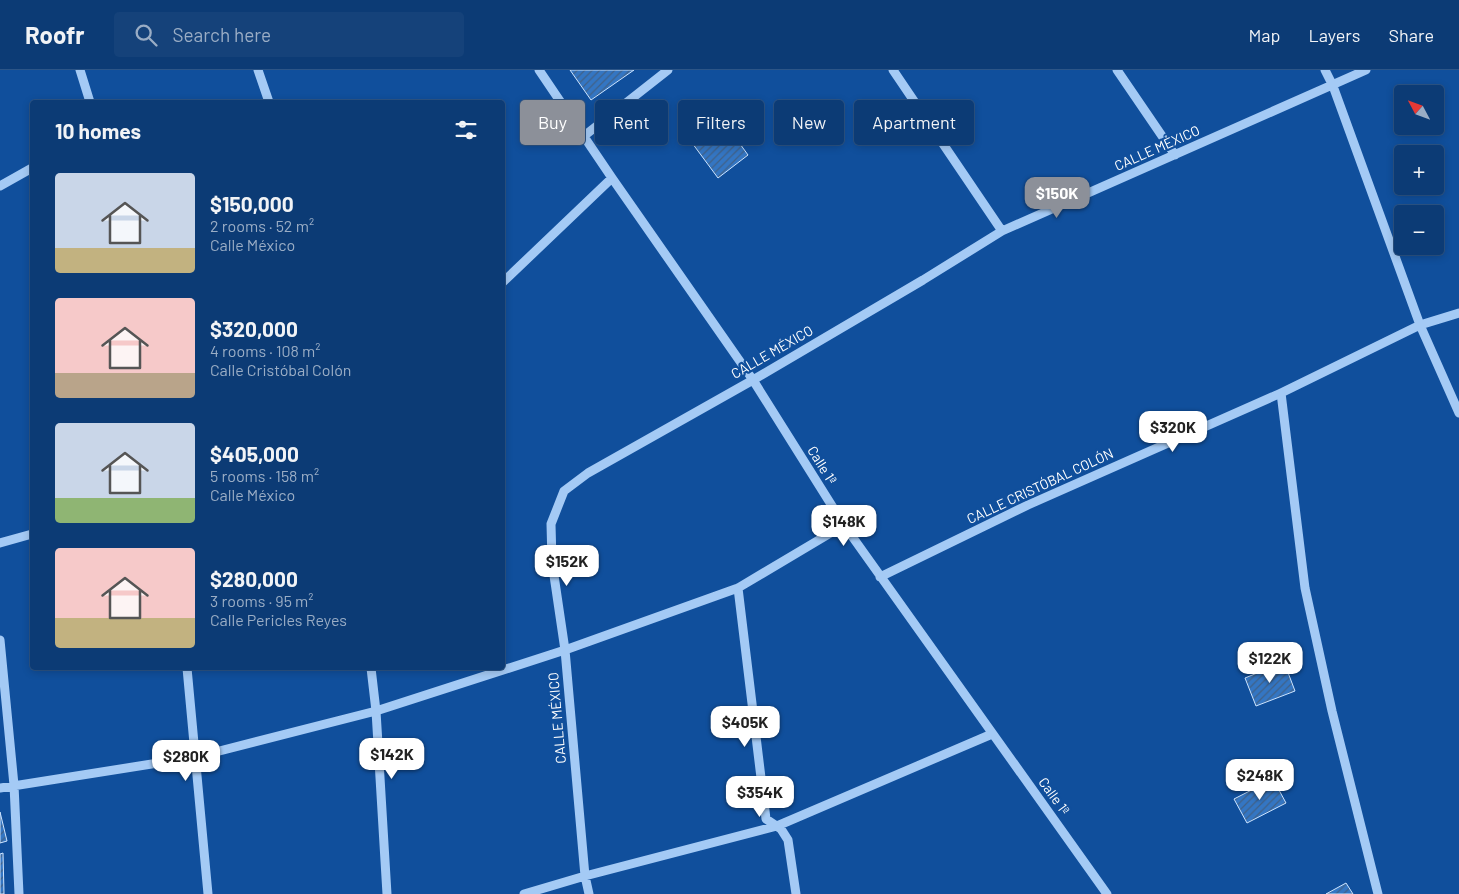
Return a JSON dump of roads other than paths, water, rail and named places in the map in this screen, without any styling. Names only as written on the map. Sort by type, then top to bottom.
[{"type":"street","points":[[80,70],[89,100]]},
{"type":"street","points":[[258,70],[268,100]]},
{"type":"street","name":"Calle 1ª","points":[[539,70],[559,100]]},
{"type":"street","points":[[585,135],[668,70]]},
{"type":"street","points":[[893,70],[1002,231]]},
{"type":"street","points":[[1117,70],[1175,155]]},
{"type":"street","points":[[1325,70],[1333,86],[1420,325],[1459,413]]},
{"type":"street","name":"CALLE MÉXICO","points":[[589,894],[585,876],[565,650],[552,562],[551,524],[564,491],[588,473],[753,380],[1002,231],[1366,70]]},
{"type":"street","name":"Calle 1ª","points":[[585,138],[753,380],[844,525],[1107,894]]},
{"type":"street","points":[[0,186],[30,169]]},
{"type":"street","points":[[505,281],[612,178]]},
{"type":"street","name":"CALLE CRISTÓBAL COLÓN","points":[[880,577],[1028,505],[1281,393],[1420,325],[1459,313]]},
{"type":"street","points":[[1281,393],[1305,588],[1332,711],[1378,894]]},
{"type":"street","points":[[505,669],[738,588],[844,525]]},
{"type":"street","points":[[0,543],[30,535]]},
{"type":"street","points":[[738,588],[766,819],[770,824],[777,826],[788,840],[796,894]]},
{"type":"street","points":[[0,640],[14,785],[19,894]]},
{"type":"street","points":[[187,670],[208,894]]},
{"type":"street","points":[[371,670],[376,711],[387,894]]},
{"type":"street","points":[[0,788],[196,757],[376,711],[503,670]]},
{"type":"street","points":[[524,894],[585,876],[777,826],[992,734]]}]
